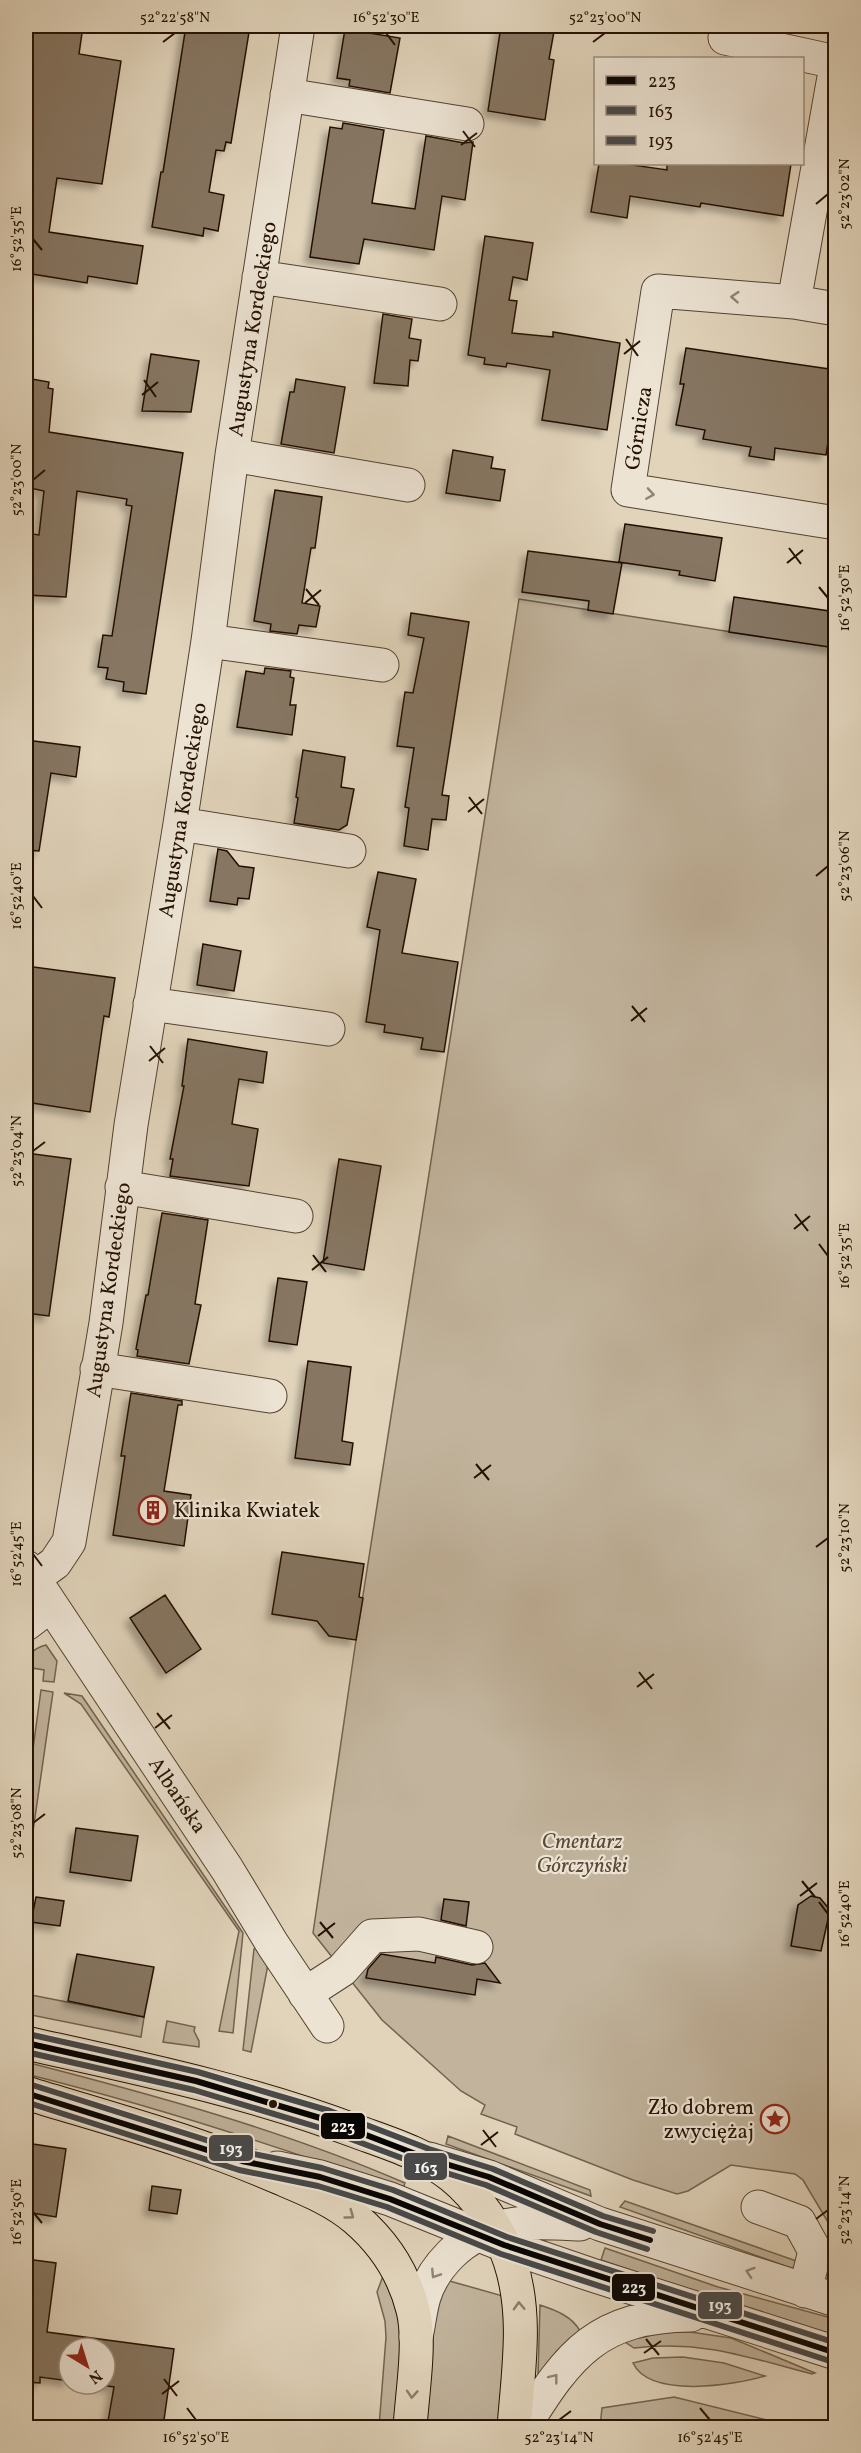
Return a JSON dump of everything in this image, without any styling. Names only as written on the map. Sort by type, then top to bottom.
[{"type":"main road","points":[[26,2043],[196,2081],[327,2120],[426,2158],[453,2177],[492,2235],[519,2292],[520,2332],[514,2427]]},
{"type":"main road","points":[[26,2093],[242,2161],[315,2193],[354,2217],[376,2238],[400,2274],[413,2312],[416,2341],[410,2427]]},
{"type":"street","name":"Augustyna Kordeckiego","points":[[34,1594],[69,1542],[106,1323],[122,1186],[208,641],[232,456],[297,26]]},
{"type":"street","points":[[727,26],[725,38],[836,64],[794,302]]},
{"type":"street","points":[[287,95],[466,124]]},
{"type":"street","points":[[259,277],[440,304]]},
{"type":"street","name":"Górnicza","points":[[836,309],[794,302],[658,291],[628,490],[836,523]]},
{"type":"street","points":[[232,456],[408,485]]},
{"type":"street","points":[[208,641],[382,665]]},
{"type":"street","points":[[180,824],[349,851]]},
{"type":"street","points":[[150,1005],[328,1029]]},
{"type":"street","points":[[122,1186],[296,1216]]},
{"type":"street","points":[[97,1369],[270,1396]]},
{"type":"street","name":"Albańska","points":[[34,1594],[227,1869],[327,2026]]},
{"type":"street","points":[[305,1994],[342,1970],[372,1936],[419,1934],[476,1947]]},
{"type":"street","points":[[426,2158],[489,2178],[600,2224],[820,2296],[815,2251],[799,2223],[758,2207]]},
{"type":"street","points":[[242,2161],[320,2177],[390,2199],[655,2297],[836,2353]]},
{"type":"street","points":[[416,2341],[424,2296],[430,2280],[458,2246],[526,2221],[600,2224]]},
{"type":"street","points":[[523,2427],[548,2386],[564,2366],[593,2340],[615,2328],[658,2316],[691,2315],[726,2319]]},
{"type":"green space","name":"Cmentarz Górczyński","points":[[519,599],[835,648],[835,2234],[803,2180],[795,2174],[731,2165],[688,2191],[677,2194],[633,2180],[515,2134],[517,2127],[481,2114],[485,2105],[461,2091],[382,2020],[313,1933],[356,1640]]},
{"type":"green space","points":[[46,1645],[57,1661],[54,1682],[43,1681],[44,1670],[26,1667],[32,1652]]},
{"type":"green space","points":[[41,1690],[53,1692],[31,1845],[26,1844],[26,1800]]},
{"type":"green space","points":[[64,1693],[82,1696],[243,1933],[233,2033],[219,2031],[239,1931],[81,1704]]},
{"type":"green space","points":[[264,1945],[268,1962],[251,2052],[243,2050],[254,1949]]},
{"type":"green space","points":[[26,1994],[144,2017],[141,2037],[26,2014]]},
{"type":"green space","points":[[167,2021],[195,2027],[199,2047],[163,2042]]},
{"type":"green space","points":[[26,2062],[122,2087],[265,2130],[405,2183],[402,2191],[216,2128],[121,2099],[26,2074]]},
{"type":"green space","points":[[448,2136],[590,2190],[591,2196],[446,2144]]},
{"type":"green space","points":[[625,2201],[805,2264],[798,2268],[791,2268],[620,2207]]},
{"type":"green space","points":[[605,2248],[718,2287],[835,2319],[835,2336],[754,2312],[601,2260]]},
{"type":"green space","points":[[383,2276],[396,2306],[401,2336],[394,2427],[379,2427],[386,2337],[385,2321],[377,2292]]},
{"type":"green space","points":[[446,2280],[503,2296],[506,2326],[498,2427],[425,2428],[432,2334],[435,2315]]},
{"type":"green space","points":[[540,2305],[568,2318],[580,2331],[557,2351],[538,2376]]},
{"type":"green space","points":[[654,2332],[690,2332],[731,2338],[815,2373],[703,2348],[659,2346],[634,2348],[622,2340]]},
{"type":"green space","points":[[683,2357],[724,2363],[765,2376],[715,2385],[674,2385],[642,2374],[633,2363],[653,2358]]},
{"type":"green space","points":[[674,2397],[795,2427],[600,2427],[602,2408]]},
{"type":"building","points":[[32,26],[83,26],[79,54],[121,61],[102,184],[57,178],[49,232],[143,246],[137,284],[88,276],[87,283],[26,273],[26,70]]},
{"type":"building","points":[[186,26],[250,26],[231,143],[226,142],[224,151],[216,150],[209,192],[224,195],[218,231],[204,228],[203,236],[152,227]]},
{"type":"building","points":[[501,26],[555,26],[549,59],[554,60],[545,120],[488,111]]},
{"type":"building","points":[[345,29],[400,38],[390,93],[349,86],[350,80],[337,78]]},
{"type":"building","points":[[343,123],[384,130],[372,203],[415,209],[426,136],[464,143],[473,142],[465,200],[442,196],[434,250],[364,239],[359,264],[310,257],[330,127],[342,129]]},
{"type":"building","points":[[599,165],[633,165],[667,170],[667,165],[791,165],[783,216],[701,203],[700,207],[630,196],[627,218],[591,212]]},
{"type":"building","points":[[485,236],[533,243],[527,280],[513,277],[509,300],[517,301],[512,333],[553,337],[553,332],[620,343],[607,430],[542,420],[550,370],[507,363],[506,367],[484,364],[485,358],[468,355]]},
{"type":"building","points":[[383,314],[412,319],[409,338],[421,340],[418,361],[410,360],[408,386],[374,383]]},
{"type":"building","points":[[686,348],[836,370],[836,444],[828,442],[826,455],[775,448],[774,460],[749,456],[751,447],[703,439],[705,430],[676,425],[684,384],[680,384]]},
{"type":"building","points":[[151,354],[199,361],[191,412],[142,411]]},
{"type":"building","points":[[26,378],[49,382],[48,388],[53,389],[49,432],[183,453],[146,694],[123,691],[124,682],[106,679],[108,668],[98,667],[103,635],[112,636],[132,506],[126,505],[127,499],[77,491],[66,597],[26,595],[26,533],[39,535],[44,491],[26,487]]},
{"type":"building","points":[[296,379],[345,387],[334,453],[281,444],[290,392],[294,392]]},
{"type":"building","points":[[453,450],[493,457],[491,468],[505,470],[500,501],[446,493]]},
{"type":"building","points":[[275,490],[322,497],[315,548],[311,548],[302,603],[320,606],[316,627],[299,625],[297,634],[270,631],[271,624],[254,621]]},
{"type":"building","points":[[625,524],[722,538],[715,581],[679,575],[680,571],[619,562]]},
{"type":"building","points":[[528,551],[622,563],[613,614],[588,610],[589,601],[522,592]]},
{"type":"building","points":[[734,597],[836,612],[836,648],[729,632]]},
{"type":"building","points":[[411,613],[469,622],[442,795],[449,796],[446,820],[432,819],[428,850],[404,846],[409,808],[405,807],[414,748],[397,746],[405,692],[413,693],[424,638],[408,635]]},
{"type":"building","points":[[265,668],[291,671],[290,677],[294,678],[290,705],[296,705],[292,735],[237,727],[246,671],[264,674]]},
{"type":"building","points":[[26,740],[80,747],[76,777],[51,773],[39,851],[26,850]]},
{"type":"building","points":[[303,750],[345,757],[341,787],[354,789],[347,825],[339,830],[294,823]]},
{"type":"building","points":[[218,849],[227,851],[239,866],[254,868],[249,899],[238,898],[237,905],[210,901]]},
{"type":"building","points":[[378,872],[416,879],[402,953],[458,962],[444,1052],[421,1049],[423,1038],[384,1032],[385,1025],[366,1022],[380,930],[367,927]]},
{"type":"building","points":[[203,944],[241,951],[234,991],[197,985]]},
{"type":"building","points":[[26,966],[115,978],[109,1017],[104,1016],[90,1112],[26,1102]]},
{"type":"building","points":[[188,1039],[267,1052],[263,1083],[239,1079],[232,1124],[258,1129],[249,1186],[170,1176],[173,1159],[170,1159],[184,1086],[182,1086]]},
{"type":"building","points":[[26,1153],[71,1159],[49,1316],[26,1313]]},
{"type":"building","points":[[339,1159],[381,1166],[364,1270],[323,1263]]},
{"type":"building","points":[[162,1213],[208,1220],[195,1304],[201,1305],[189,1364],[137,1356],[138,1350],[136,1349]]},
{"type":"building","points":[[278,1278],[307,1282],[297,1345],[269,1341]]},
{"type":"building","points":[[308,1361],[351,1367],[342,1441],[353,1443],[350,1465],[295,1458]]},
{"type":"building","points":[[131,1393],[182,1401],[182,1405],[178,1405],[164,1491],[191,1495],[184,1546],[113,1535],[125,1456],[121,1456]]},
{"type":"building","points":[[282,1552],[364,1564],[359,1597],[363,1598],[356,1640],[329,1636],[317,1621],[272,1614]]},
{"type":"building","points":[[165,1595],[201,1649],[166,1673],[130,1618]]},
{"type":"building","points":[[76,1828],[138,1836],[131,1881],[70,1872]]},
{"type":"building","points":[[811,1896],[820,1898],[830,1910],[821,1951],[791,1946],[798,1905]]},
{"type":"building","points":[[36,1897],[64,1901],[60,1926],[31,1922]]},
{"type":"building","points":[[444,1899],[469,1902],[466,1926],[441,1920]]},
{"type":"building","points":[[77,1954],[154,1967],[144,2017],[68,2001]]},
{"type":"building","points":[[381,1954],[435,1963],[436,1957],[472,1965],[485,1963],[500,1983],[477,1979],[475,1995],[366,1978],[368,1969]]},
{"type":"building","points":[[26,2143],[66,2149],[56,2217],[26,2212]]},
{"type":"building","points":[[152,2186],[181,2190],[177,2214],[149,2210]]},
{"type":"building","points":[[26,2259],[56,2263],[47,2332],[77,2336],[57,2336],[57,2379],[40,2377],[40,2383],[26,2382]]},
{"type":"building","points":[[117,2341],[174,2349],[163,2427],[107,2427],[112,2396],[117,2396]]},
{"type":"transit line","name":"193","points":[[28,2034],[198,2072],[330,2111],[429,2149],[493,2169],[603,2216],[653,2231]]},
{"type":"transit line","name":"223","points":[[26,2043],[196,2081],[327,2120],[426,2158],[489,2177],[600,2224],[650,2240]]},
{"type":"transit line","name":"163","points":[[26,2052],[194,2090],[324,2129],[423,2166],[486,2185],[596,2232],[647,2249]]},
{"type":"transit line","name":"193","points":[[29,2084],[244,2152],[322,2168],[393,2190],[507,2237],[836,2343]]},
{"type":"transit line","name":"223","points":[[26,2093],[242,2161],[320,2177],[390,2199],[504,2245],[836,2353]]},
{"type":"transit line","name":"163","points":[[26,2102],[239,2170],[318,2186],[387,2207],[501,2254],[833,2362]]},
{"type":"place","name":"Klinika Kwiatek","points":[[153,1510]]},
{"type":"place","name":"Zło dobrem zwyciężaj","points":[[775,2119]]}]
